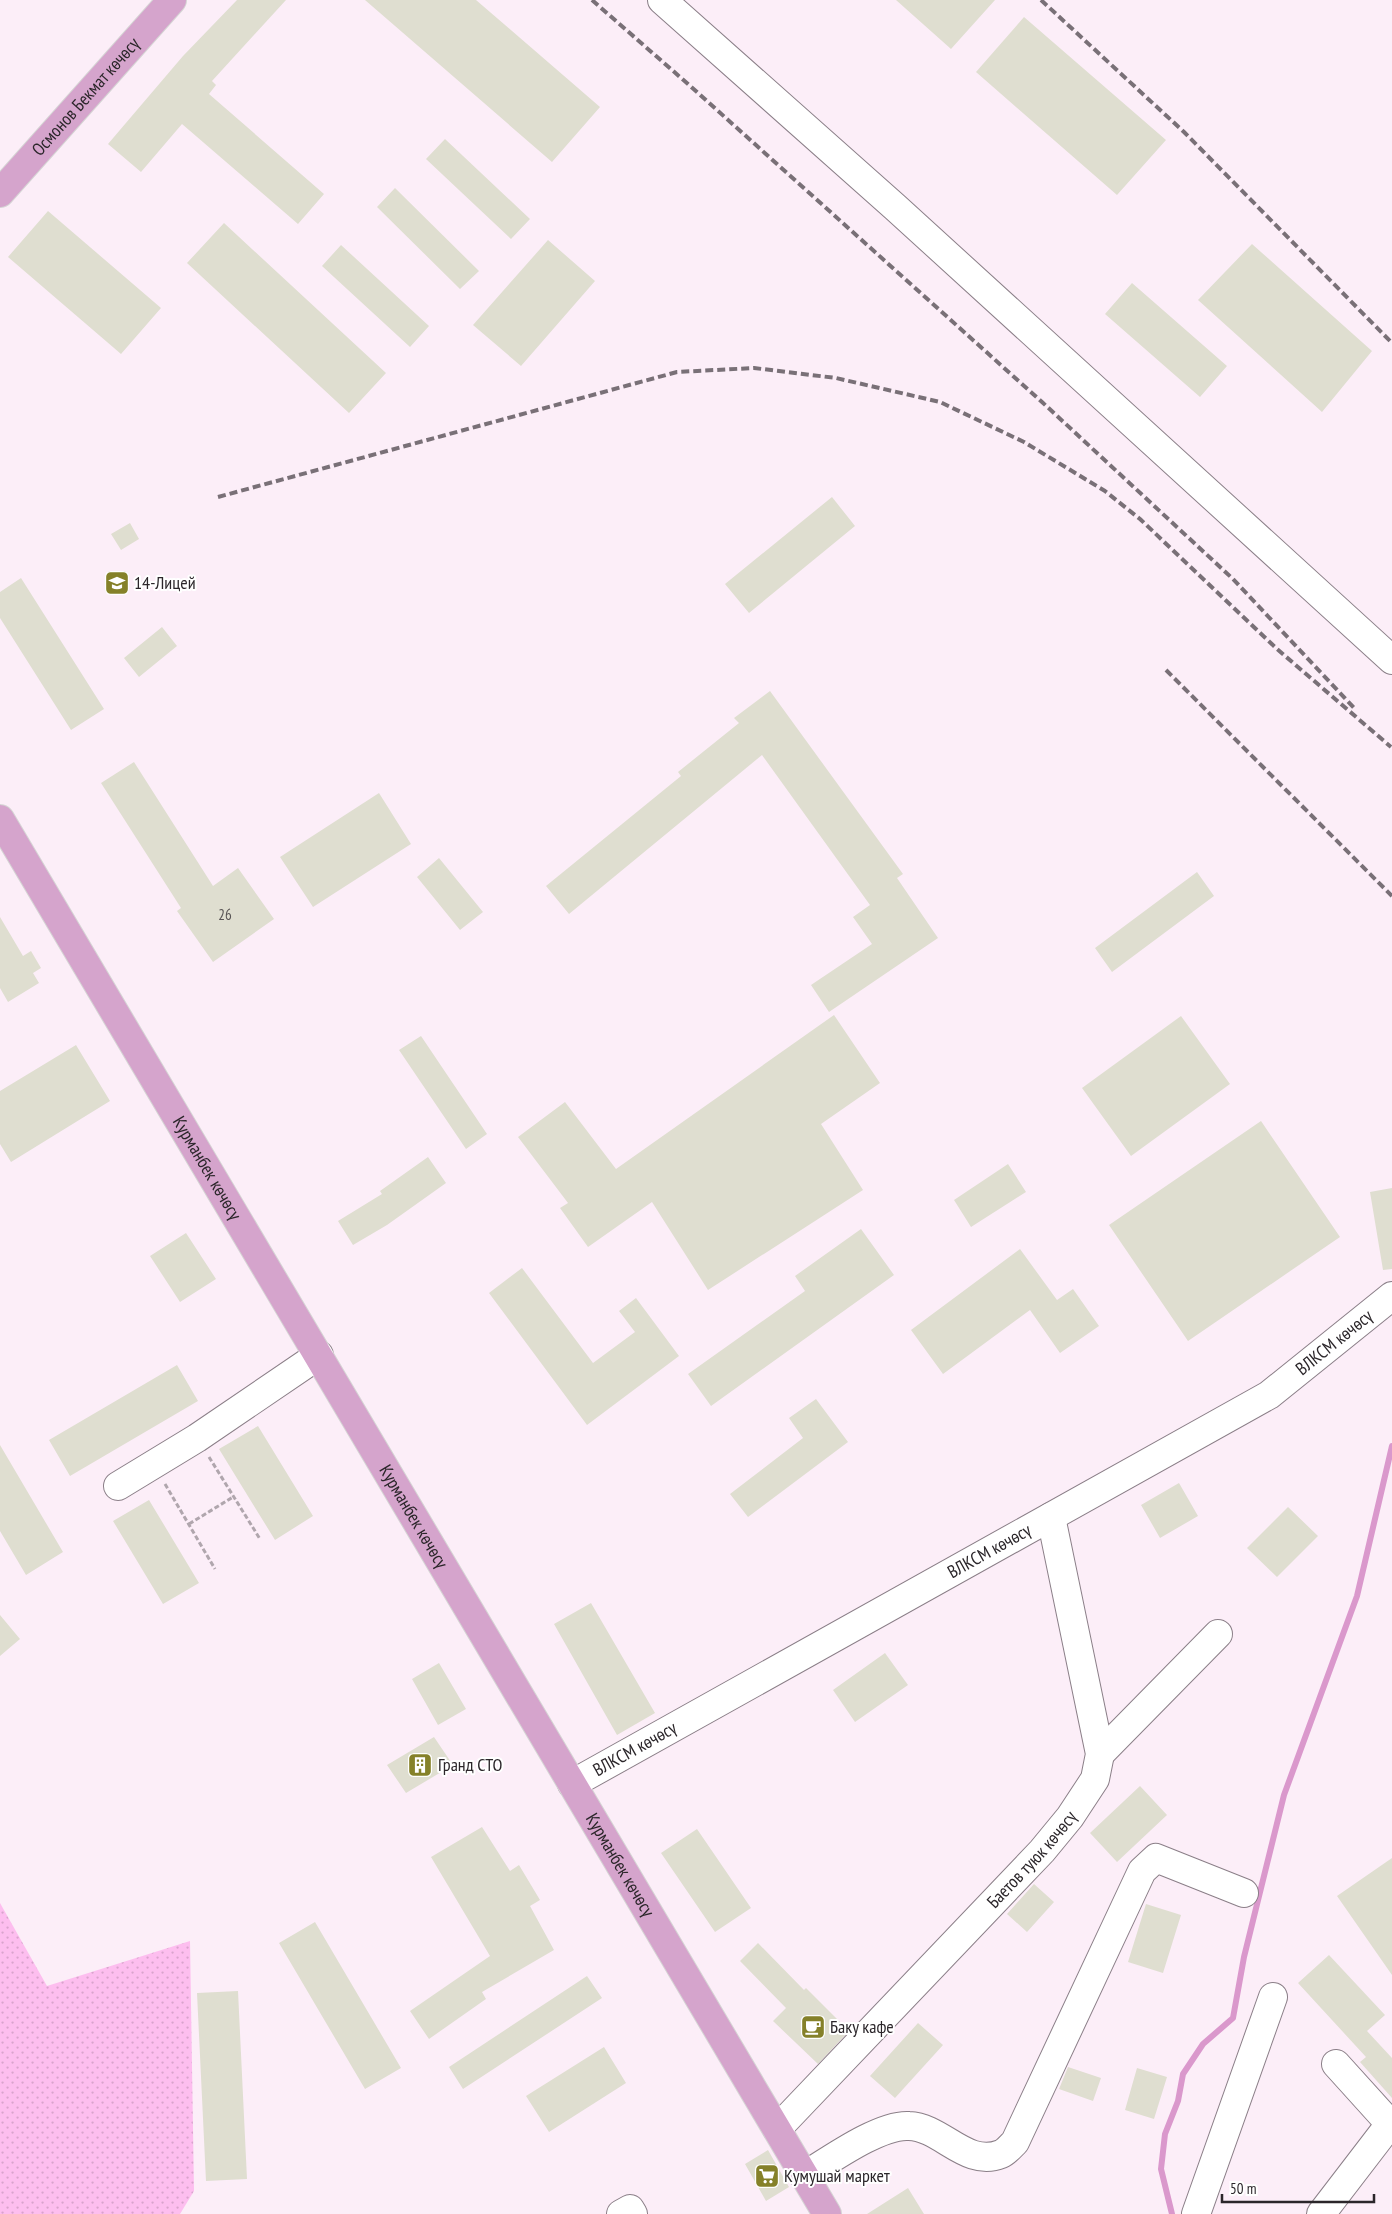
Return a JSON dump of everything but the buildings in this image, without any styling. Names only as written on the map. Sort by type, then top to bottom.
[{"type":"main road","name":"Осмонов Бекмат көчөсү","points":[[0,193],[172,0]]},
{"type":"main road","name":"Курманбек көчөсү","points":[[0,819],[777,2129],[804,2176],[821,2212]]},
{"type":"street","points":[[662,0],[902,214],[1392,660]]},
{"type":"street","name":"ВЛКСМ көчөсү","points":[[572,1784],[1269,1395],[1392,1296]]},
{"type":"street","points":[[118,1486],[197,1438],[318,1355]]},
{"type":"street","name":"Баетов туюк көчөсү","points":[[777,2129],[1042,1851],[1070,1817],[1095,1779],[1100,1754],[1051,1517]]},
{"type":"street","points":[[1100,1754],[1218,1634]]},
{"type":"street","points":[[804,2176],[852,2147],[889,2128],[910,2126],[931,2131],[964,2151],[982,2158],[1002,2154],[1015,2142],[1142,1871],[1156,1858],[1244,1893]]},
{"type":"street","points":[[1196,2214],[1273,1997]]},
{"type":"street","points":[[1322,2214],[1391,2125],[1336,2064]]},
{"type":"street","points":[[621,2214],[630,2209],[634,2214]]},
{"type":"path","points":[[197,1438],[260,1539]]},
{"type":"path","points":[[153,1464],[215,1569]]},
{"type":"path","points":[[189,1524],[233,1497]]},
{"type":"shaded area","points":[[0,1903],[47,1986],[190,1941],[194,2191],[180,2214],[0,2214]]},
{"type":"waterway","points":[[1172,2214],[1161,2169],[1165,2134],[1178,2101],[1183,2074],[1203,2044],[1233,2018],[1244,1957],[1284,1795],[1357,1596],[1392,1446]]},
{"type":"railway","points":[[592,0],[1042,402],[1233,579],[1355,709]]},
{"type":"railway","points":[[1041,0],[1184,132],[1392,343]]},
{"type":"railway","points":[[218,497],[677,372],[754,368],[836,378],[940,402],[1024,442],[1105,491],[1140,519],[1277,649],[1391,747]]},
{"type":"railway","points":[[1166,670],[1392,896]]},
{"type":"place","name":"14-Лицей","points":[[117,583]]},
{"type":"place","name":"Гранд СТО","points":[[420,1765]]},
{"type":"place","name":"Баку кафе","points":[[813,2027]]},
{"type":"place","name":"Кумушай маркет","points":[[767,2176]]}]
